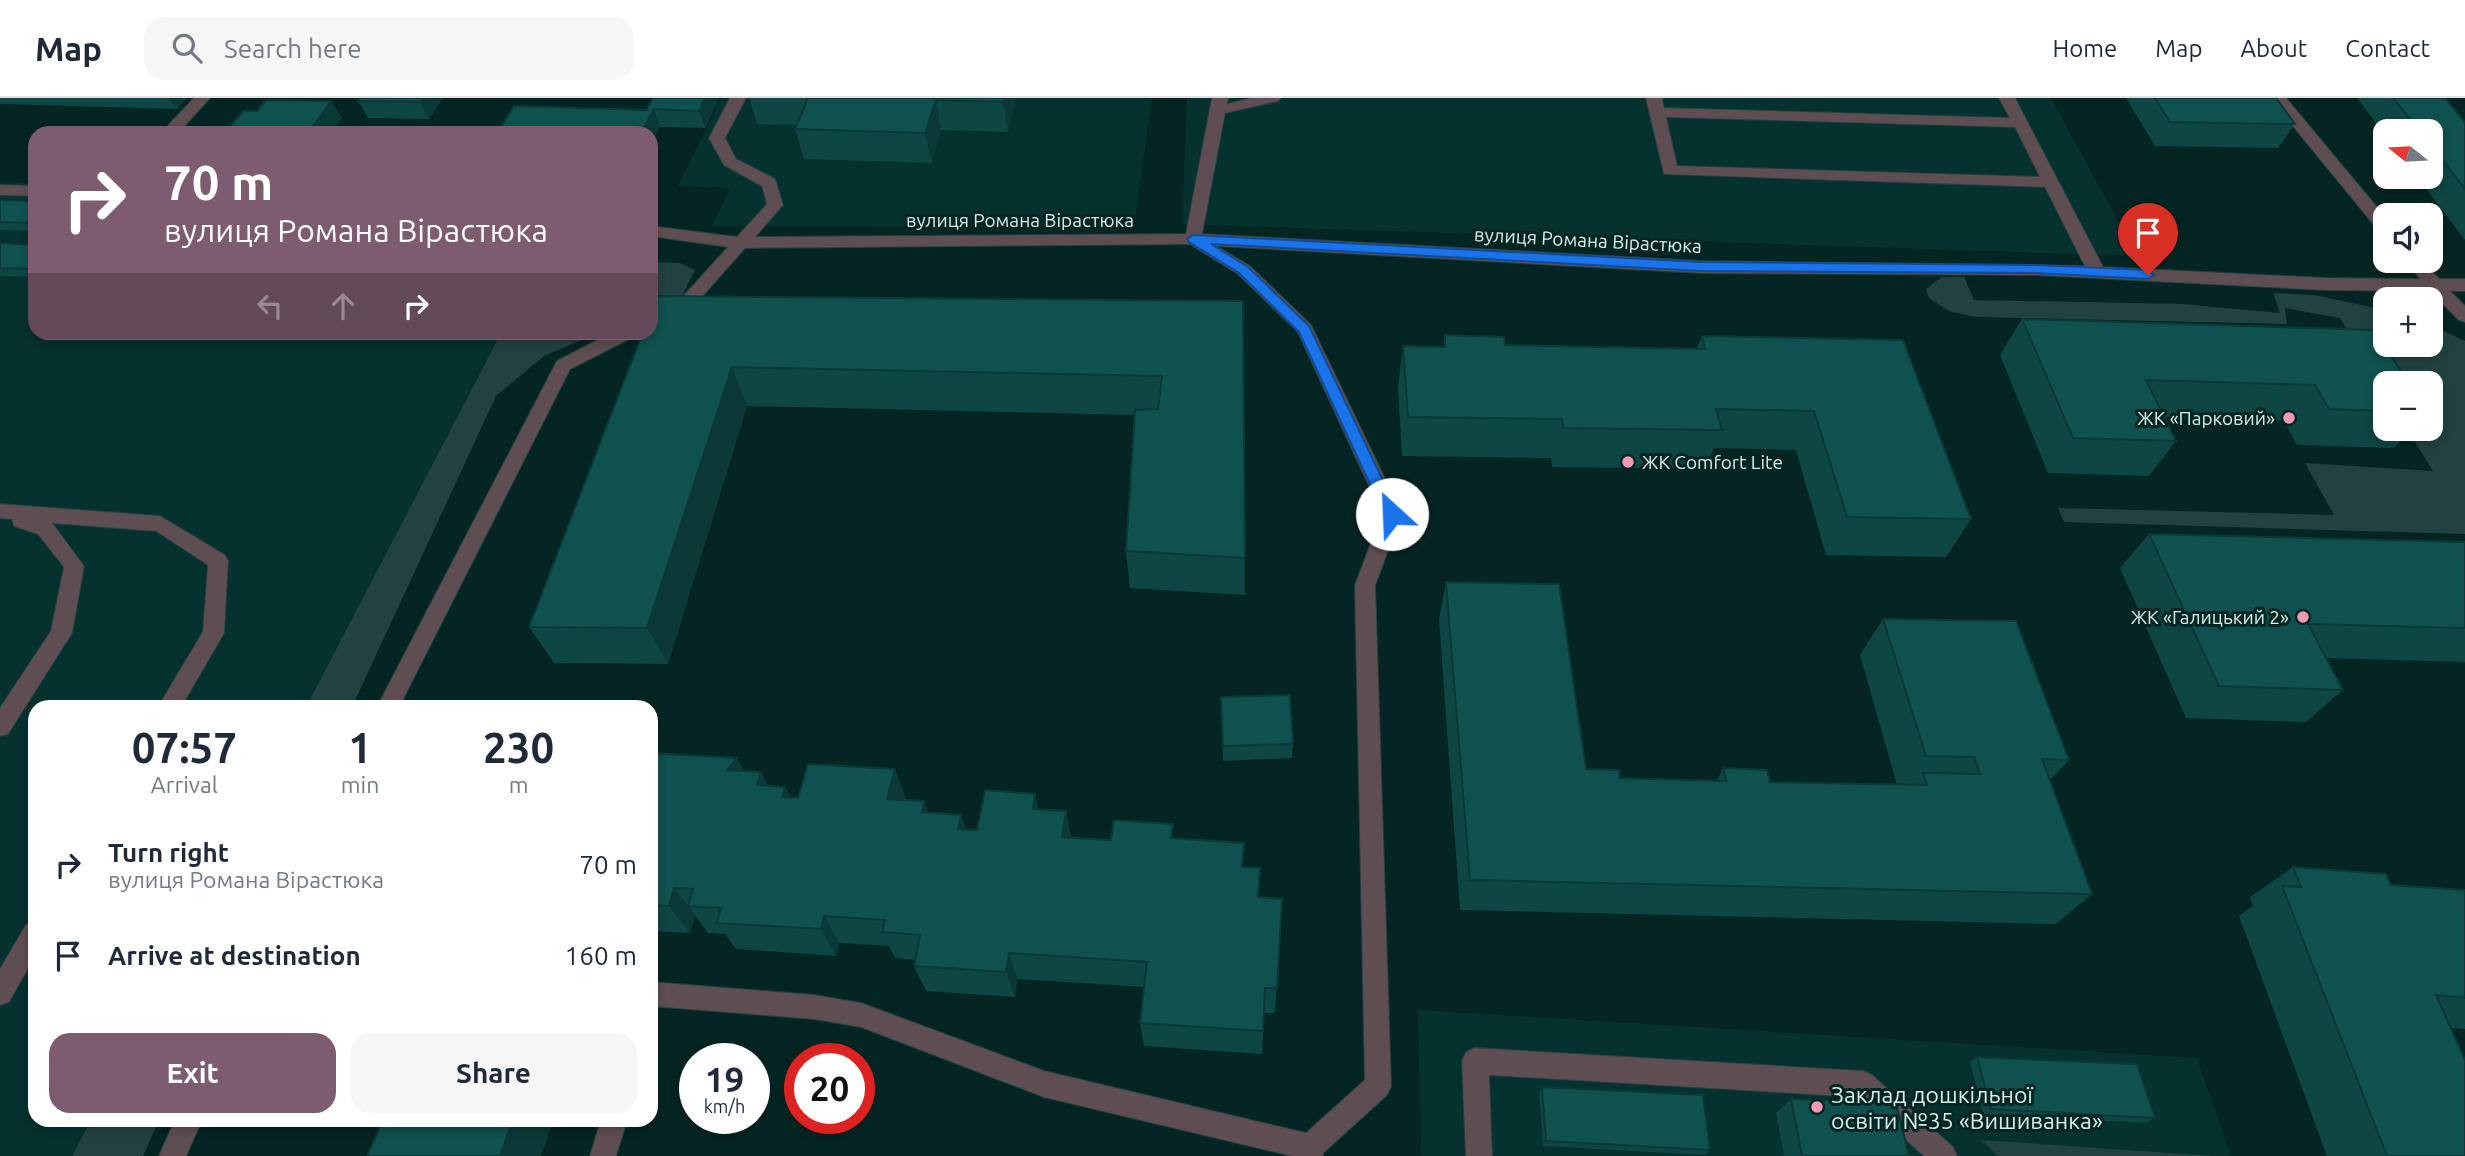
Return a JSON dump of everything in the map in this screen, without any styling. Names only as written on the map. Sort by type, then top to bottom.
[{"type":"street","points":[[176,126],[202,98]]},
{"type":"street","points":[[658,318],[685,305],[775,205],[769,183],[730,162],[717,138],[738,98]]},
{"type":"street","points":[[658,996],[814,1007],[861,1015],[1044,1084],[1310,1152],[1378,1086],[1365,585],[1392,514],[1305,329],[1244,270],[1193,239],[1219,104],[1273,98]]},
{"type":"street","points":[[2007,98],[2097,272]]},
{"type":"street","points":[[2278,98],[2373,213]]},
{"type":"street","points":[[2020,123],[1655,105],[1670,171],[2050,182]]},
{"type":"street","points":[[0,190],[28,191]]},
{"type":"street","name":"вулиця Романа Вірастюка","points":[[658,232],[740,243],[1193,239],[1701,267],[2036,269],[2325,284],[2465,285]]},
{"type":"street","points":[[2424,273],[2465,316]]},
{"type":"street","points":[[392,700],[562,365],[613,340]]},
{"type":"street","points":[[0,513],[160,524],[218,561],[213,633],[173,700]]},
{"type":"street","points":[[0,513],[45,528],[74,566],[61,633],[0,727]]},
{"type":"street","points":[[0,992],[28,945]]},
{"type":"street","points":[[1479,1156],[1475,1061],[1863,1084],[1944,1156]]},
{"type":"street","points":[[172,1156],[186,1127]]},
{"type":"street","points":[[603,1156],[612,1127]]},
{"type":"shaded area","points":[[721,98],[1152,98],[1134,227],[712,226],[730,188],[678,186]]},
{"type":"shaded area","points":[[1187,98],[2051,98],[2137,256],[1182,224]]},
{"type":"shaded area","points":[[0,182],[28,183],[28,340],[497,340],[310,700],[28,700],[28,1127],[87,1127],[72,1156],[0,1156]]},
{"type":"shaded area","points":[[658,262],[680,263],[695,270],[681,298],[658,307]]},
{"type":"shaded area","points":[[1942,277],[1964,277],[1974,300],[2181,304],[2280,313],[2273,293],[2314,295],[2373,307],[2373,357],[2443,357],[2443,331],[2465,341],[2465,534],[2064,522],[2058,508],[2334,515],[2305,463],[2433,471],[2414,441],[2443,441],[2443,371],[2373,372],[2340,318],[2285,308],[2287,324],[1975,317],[1949,311],[1929,298],[1926,289]]},
{"type":"shaded area","points":[[497,340],[582,340],[544,356],[496,396],[355,700],[310,700]]},
{"type":"shaded area","name":"Заклад дошкільної освіти №35 «Вишиванка»","points":[[1418,1010],[2197,1058],[2231,1156],[1421,1156]]},
{"type":"shaded area","points":[[87,1127],[156,1127],[143,1156],[72,1156]]},
{"type":"shaded area","points":[[1981,1140],[2215,1156],[1998,1156]]},
{"type":"building","points":[[360,98],[423,98],[420,102],[358,101]]},
{"type":"building","points":[[653,98],[705,98],[699,111],[654,109],[645,126],[501,126],[514,106],[647,110]]},
{"type":"building","points":[[808,98],[1004,98],[1003,102],[936,100],[925,133],[795,129]]},
{"type":"building","points":[[2155,98],[2276,98],[2295,124],[2170,122]]},
{"type":"building","points":[[2393,98],[2445,98],[2465,122],[2465,189],[2443,161],[2443,119],[2410,119]]},
{"type":"building","points":[[266,100],[331,101],[313,126],[231,126],[243,111],[257,111]]},
{"type":"building","points":[[0,200],[28,201],[28,223],[0,222]]},
{"type":"building","points":[[0,243],[28,245],[28,269],[0,268]]},
{"type":"building","points":[[658,296],[1243,301],[1245,558],[1126,551],[1135,410],[1158,409],[1162,376],[732,367],[647,628],[529,627],[640,340],[658,340]]},
{"type":"building","points":[[2022,319],[2373,330],[2373,357],[2392,357],[2401,371],[2373,371],[2373,411],[2329,409],[2315,385],[2146,380],[2176,441],[2073,438]]},
{"type":"building","points":[[1445,335],[1504,337],[1505,345],[1705,349],[1702,336],[1903,340],[1971,519],[1847,517],[1814,411],[1716,409],[1722,430],[1563,428],[1562,419],[1408,417],[1403,346],[1445,347]]},
{"type":"building","points":[[2149,534],[2465,542],[2465,628],[2308,624],[2343,690],[2219,686]]},
{"type":"building","points":[[1446,582],[1559,584],[1586,769],[1619,770],[1620,778],[1726,781],[1723,768],[1767,770],[1770,782],[1927,785],[1923,773],[1980,774],[1974,757],[1926,756],[1883,619],[2016,621],[2069,760],[2042,759],[2092,894],[1470,880]]},
{"type":"building","points":[[1290,695],[1293,744],[1223,746],[1221,697]]},
{"type":"building","points":[[658,753],[737,758],[727,770],[761,772],[757,785],[785,787],[782,797],[798,798],[808,764],[895,769],[887,799],[924,801],[922,812],[961,815],[958,829],[977,830],[985,790],[1035,794],[1033,809],[1066,811],[1062,837],[1111,840],[1114,820],[1173,824],[1171,838],[1244,843],[1242,867],[1260,868],[1258,897],[1282,899],[1277,988],[1265,988],[1263,1031],[1140,1023],[1147,962],[1009,953],[1006,972],[914,966],[920,935],[882,932],[885,920],[824,916],[821,929],[717,923],[721,908],[688,906],[693,889],[674,888],[669,906],[658,905]]},
{"type":"building","points":[[2293,867],[2386,874],[2391,885],[2465,890],[2465,998],[2436,995],[2465,1060],[2465,1156],[2387,1156],[2282,886],[2301,887]]},
{"type":"building","points":[[1977,1057],[2137,1064],[2155,1118],[1991,1109]]},
{"type":"building","points":[[1542,1087],[1703,1095],[1710,1150],[1546,1141]]},
{"type":"building","points":[[1791,1099],[1896,1103],[1909,1156],[1802,1156]]},
{"type":"building","points":[[380,1127],[510,1127],[500,1156],[367,1156]]},
{"type":"place","name":"ЖК «Парковий»","points":[[2289,418]]},
{"type":"place","name":"ЖК Comfort Lite","points":[[1628,462]]},
{"type":"place","name":"ЖК «Галицький 2»","points":[[2303,617]]},
{"type":"place","name":"Заклад дошкільної освіти №35 «Вишиванка»","points":[[1817,1107]]},
{"type":"route","points":[[1392,514],[1305,329],[1244,270],[1193,239],[1701,267],[2036,269],[2148,275]]}]
